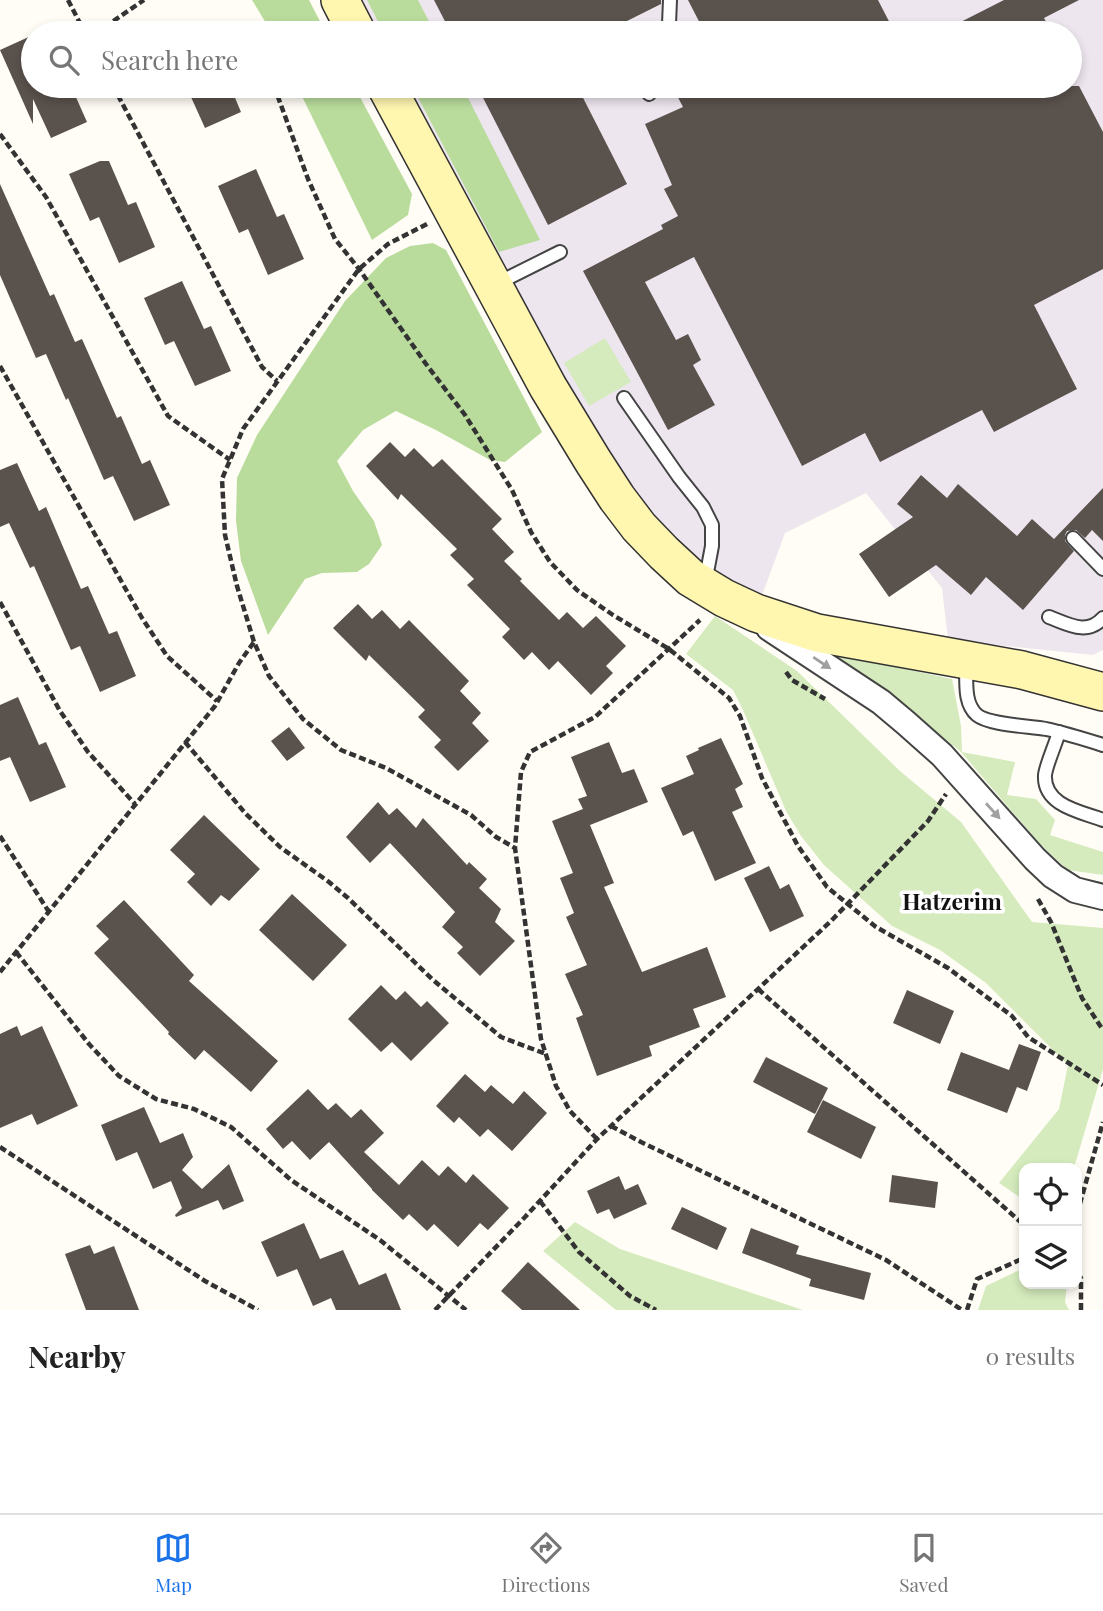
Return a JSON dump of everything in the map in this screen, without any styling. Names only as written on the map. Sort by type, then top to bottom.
[{"type":"street","points":[[340,0],[351,21]]},
{"type":"street","points":[[392,98],[548,387],[617,498],[639,527],[691,578],[881,702],[942,755],[1053,876],[1075,890],[1103,897]]},
{"type":"street","points":[[714,592],[756,613],[817,633],[1022,670],[1103,692]]},
{"type":"lane","points":[[669,21],[670,0]]},
{"type":"lane","points":[[493,286],[560,252]]},
{"type":"lane","points":[[624,398],[703,507],[712,525],[714,592]]},
{"type":"lane","points":[[1073,538],[1103,569]]},
{"type":"lane","points":[[1049,617],[1080,628],[1092,627],[1103,618]]},
{"type":"lane","points":[[966,660],[968,700],[978,716],[990,721],[1059,732],[1103,745]]},
{"type":"lane","points":[[1059,732],[1045,775],[1046,786],[1059,804],[1103,820]]},
{"type":"path","points":[[68,0],[79,21]]},
{"type":"path","points":[[113,21],[144,0]]},
{"type":"path","points":[[119,98],[262,367],[277,381]]},
{"type":"path","points":[[279,98],[335,239],[465,415],[512,490],[531,532],[550,562],[578,590],[669,649],[729,698],[740,716],[762,778],[798,846],[827,887],[876,927],[948,968],[1012,1016],[1028,1037],[1103,1085]]},
{"type":"path","points":[[0,134],[46,197],[169,416],[230,460]]},
{"type":"path","points":[[453,211],[388,244],[359,269],[243,429],[222,479],[225,535],[254,642],[269,676],[303,719],[341,750],[386,768],[471,815],[496,837],[515,848]]},
{"type":"path","points":[[0,366],[142,618],[167,656],[217,701]]},
{"type":"path","points":[[597,1139],[570,1111],[556,1086],[541,1039],[515,848],[522,772],[530,752],[595,717],[669,649],[714,592]]},
{"type":"path","points":[[0,602],[67,721],[88,752],[135,804]]},
{"type":"path","points":[[0,972],[217,701],[254,642]]},
{"type":"path","points":[[785,671],[792,680],[825,699]]},
{"type":"path","points":[[185,742],[246,814],[271,838],[329,881],[432,979],[501,1037],[546,1054]]},
{"type":"path","points":[[435,1310],[597,1139],[848,904],[928,821],[960,775]]},
{"type":"path","points":[[0,836],[48,912]]},
{"type":"path","points":[[1034,892],[1051,922],[1082,998],[1103,1030]]},
{"type":"path","points":[[16,952],[89,1044],[119,1076],[156,1099],[194,1109],[231,1127],[291,1180],[380,1240],[466,1310]]},
{"type":"path","points":[[758,989],[1019,1221]]},
{"type":"path","points":[[1082,1196],[1103,1122]]},
{"type":"path","points":[[611,1126],[886,1260],[965,1310],[977,1279],[1019,1260]]},
{"type":"path","points":[[0,1147],[205,1281],[258,1310]]},
{"type":"path","points":[[540,1201],[579,1252],[630,1296],[656,1310]]},
{"type":"path","points":[[1081,1289],[1081,1310]]},
{"type":"shaded area","points":[[357,0],[1103,0],[1103,650],[1093,655],[948,640],[942,588],[866,493],[785,533],[760,601],[678,549],[631,495],[520,311],[408,98],[1082,98],[1082,21],[368,21]]},
{"type":"green space","points":[[252,0],[309,0],[320,21],[265,21]]},
{"type":"green space","points":[[367,0],[418,0],[429,21],[378,21]]},
{"type":"green space","points":[[303,98],[360,98],[412,194],[408,215],[372,240]]},
{"type":"green space","points":[[418,98],[468,98],[540,240],[499,252]]},
{"type":"green space","points":[[433,243],[446,250],[542,432],[505,462],[490,460],[396,411],[363,430],[337,461],[353,491],[374,521],[382,545],[369,564],[357,572],[322,573],[305,579],[268,635],[241,561],[236,521],[237,478],[257,435],[345,301],[386,258],[410,246]]},
{"type":"green space","points":[[605,338],[631,382],[589,406],[564,363]]},
{"type":"green space","points":[[715,616],[797,671],[900,771],[961,822],[1032,922],[1103,928],[1103,1069],[1075,1163],[1019,1163],[1019,1197],[999,1183],[1059,1109],[1068,1065],[986,983],[940,950],[892,926],[824,865],[801,836],[786,811],[733,690],[686,654]]},
{"type":"green space","points":[[825,652],[952,679],[961,726],[962,752],[1015,762],[1007,795],[1036,799],[1055,820],[1050,835],[1103,852],[1103,875],[1068,870],[1040,844],[961,752],[913,713]]},
{"type":"green space","points":[[575,1222],[620,1249],[803,1310],[616,1310],[543,1251]]},
{"type":"green space","points":[[1019,1270],[1019,1289],[1066,1289],[1065,1302],[1069,1310],[978,1310],[986,1286]]},
{"type":"building","points":[[434,0],[661,0],[661,4],[627,21],[445,21]]},
{"type":"building","points":[[688,0],[878,0],[889,21],[699,21]]},
{"type":"building","points":[[1004,0],[1079,0],[1044,18],[1046,21],[963,21]]},
{"type":"building","points":[[21,40],[21,97],[0,50]]},
{"type":"building","points":[[1082,92],[1103,132],[1103,269],[1034,305],[1077,389],[994,432],[982,410],[880,462],[865,433],[802,466],[694,257],[645,282],[676,340],[688,334],[701,360],[693,365],[715,405],[668,430],[583,271],[663,229],[661,225],[678,216],[664,189],[672,185],[645,124],[683,107],[678,98],[1082,98]]},
{"type":"building","points":[[21,98],[76,98],[87,122],[51,138],[33,99],[33,124]]},
{"type":"building","points":[[191,98],[235,98],[241,112],[205,128]]},
{"type":"building","points":[[483,98],[583,98],[627,184],[548,225]]},
{"type":"building","points":[[100,161],[109,161],[128,205],[136,202],[155,247],[119,263],[99,217],[90,221],[69,174]]},
{"type":"building","points":[[256,169],[277,217],[284,214],[304,259],[268,275],[248,229],[239,233],[218,186]]},
{"type":"building","points":[[0,184],[50,296],[54,294],[75,342],[82,339],[117,418],[121,416],[142,464],[150,460],[170,505],[134,521],[113,476],[104,480],[46,354],[36,358],[0,275]]},
{"type":"building","points":[[182,281],[204,329],[211,326],[231,371],[195,386],[174,341],[165,345],[144,298]]},
{"type":"building","points":[[390,442],[405,457],[414,448],[433,467],[442,459],[502,519],[492,529],[514,552],[504,561],[559,620],[567,612],[583,628],[596,616],[626,646],[606,666],[613,673],[591,695],[558,661],[549,670],[532,652],[524,660],[502,637],[510,629],[467,585],[474,579],[450,555],[457,549],[401,494],[398,500],[366,466]]},
{"type":"building","points":[[17,463],[39,511],[46,507],[81,589],[88,586],[109,634],[117,631],[136,676],[100,692],[80,646],[71,650],[34,566],[30,568],[9,523],[0,527],[0,470]]},
{"type":"building","points":[[921,475],[947,498],[958,484],[1017,536],[1032,519],[1054,539],[1103,488],[1103,541],[1092,530],[1085,538],[1076,530],[1067,531],[1065,541],[1074,551],[1023,610],[986,577],[971,595],[936,565],[889,597],[859,554],[913,517],[897,504]]},
{"type":"building","points":[[358,604],[372,619],[382,610],[400,629],[409,620],[469,681],[460,691],[481,713],[472,723],[489,741],[458,771],[434,747],[441,740],[418,717],[425,710],[369,655],[366,661],[333,628]]},
{"type":"building","points":[[18,697],[39,745],[46,742],[66,787],[30,802],[10,757],[0,761],[0,705]]},
{"type":"building","points":[[289,727],[305,748],[287,761],[271,741]]},
{"type":"building","points":[[721,738],[743,784],[735,789],[743,807],[732,812],[756,863],[715,881],[693,831],[683,836],[661,788],[694,774],[686,756]]},
{"type":"building","points":[[609,742],[622,773],[634,769],[648,802],[590,825],[614,883],[604,887],[642,972],[707,947],[726,997],[693,1009],[700,1027],[649,1046],[652,1056],[597,1076],[576,1018],[583,1015],[565,974],[587,965],[566,917],[574,913],[560,878],[573,873],[552,821],[583,809],[578,799],[587,796],[571,757]]},
{"type":"building","points":[[378,802],[389,815],[397,808],[416,828],[423,818],[467,865],[469,862],[487,879],[479,888],[501,909],[495,922],[515,941],[480,976],[457,953],[463,947],[442,927],[455,912],[390,843],[370,863],[346,837]]},
{"type":"building","points":[[204,815],[260,869],[229,901],[221,895],[211,906],[187,882],[195,874],[170,850]]},
{"type":"building","points":[[769,866],[780,889],[789,884],[804,916],[770,932],[744,878]]},
{"type":"building","points":[[292,894],[347,945],[313,981],[259,930]]},
{"type":"building","points":[[124,900],[194,975],[189,981],[278,1061],[251,1092],[204,1050],[195,1060],[94,953],[109,939],[96,926]]},
{"type":"building","points":[[381,985],[396,1000],[405,991],[421,1007],[427,1001],[449,1023],[411,1061],[392,1042],[381,1052],[348,1019]]},
{"type":"building","points":[[907,990],[954,1011],[940,1044],[893,1023]]},
{"type":"building","points":[[17,1026],[21,1036],[42,1026],[78,1106],[37,1125],[32,1114],[0,1128],[0,1034]]},
{"type":"building","points":[[1019,1044],[1041,1052],[1027,1091],[1017,1087],[1007,1113],[947,1090],[961,1052],[1009,1070]]},
{"type":"building","points":[[766,1057],[828,1088],[815,1114],[753,1082]]},
{"type":"building","points":[[465,1074],[485,1092],[491,1085],[513,1104],[524,1091],[547,1113],[512,1151],[488,1129],[480,1137],[459,1117],[454,1123],[436,1106]]},
{"type":"building","points":[[308,1089],[328,1110],[336,1103],[351,1118],[361,1109],[384,1133],[364,1152],[399,1185],[422,1160],[439,1176],[448,1166],[466,1183],[473,1174],[509,1208],[488,1230],[480,1223],[458,1247],[434,1224],[427,1231],[409,1214],[403,1220],[329,1142],[310,1160],[292,1141],[283,1149],[266,1129]]},
{"type":"building","points":[[823,1100],[876,1127],[861,1159],[807,1132]]},
{"type":"building","points":[[144,1107],[160,1143],[183,1133],[193,1157],[182,1170],[202,1189],[229,1164],[244,1201],[223,1210],[218,1200],[176,1217],[182,1208],[171,1181],[153,1189],[137,1152],[116,1161],[101,1125]]},
{"type":"building","points":[[892,1175],[938,1182],[935,1208],[889,1202]]},
{"type":"building","points":[[619,1176],[625,1190],[638,1184],[647,1204],[614,1219],[609,1209],[597,1214],[587,1191]]},
{"type":"building","points":[[682,1207],[727,1228],[717,1250],[671,1229]]},
{"type":"building","points":[[304,1223],[320,1259],[343,1250],[359,1285],[386,1273],[401,1310],[336,1310],[331,1298],[313,1306],[297,1269],[277,1277],[261,1242]]},
{"type":"building","points":[[751,1228],[799,1246],[796,1254],[871,1273],[864,1300],[809,1286],[811,1279],[742,1253]]},
{"type":"building","points":[[90,1245],[94,1254],[114,1246],[139,1310],[86,1310],[65,1254]]},
{"type":"building","points":[[528,1262],[580,1310],[522,1310],[501,1291]]},
{"type":"district","name":"Hatzerim","points":[[952,902]]}]
